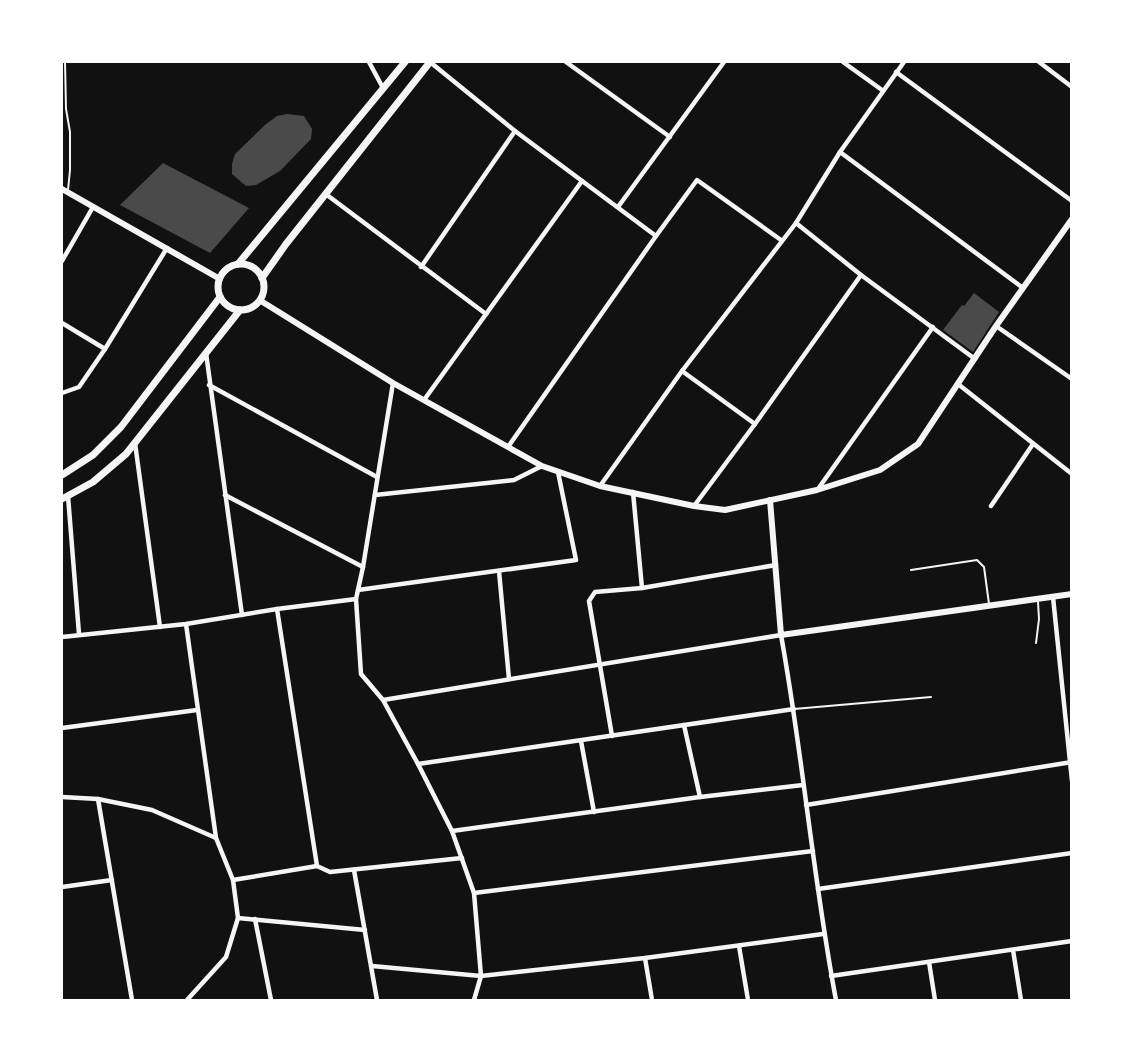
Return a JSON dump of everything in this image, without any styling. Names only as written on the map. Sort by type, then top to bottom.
[{"type":"main road","points":[[238,264],[253,267],[262,278],[264,291],[261,301],[253,307],[240,310],[228,306],[220,297],[218,285],[220,279],[227,269],[238,264],[405,62]]},
{"type":"main road","points":[[262,278],[286,244],[430,62]]},
{"type":"main road","points":[[62,476],[93,454],[121,427],[220,297]]},
{"type":"main road","points":[[65,497],[104,473],[135,443],[240,310]]},
{"type":"street","points":[[369,62],[383,88]]},
{"type":"street","points":[[430,62],[515,131],[656,236]]},
{"type":"street","points":[[566,62],[669,137]]},
{"type":"street","points":[[618,207],[724,62]]},
{"type":"street","points":[[843,62],[882,90]]},
{"type":"street","points":[[600,486],[682,371],[796,223],[840,152],[904,62]]},
{"type":"street","points":[[1041,62],[1071,87]]},
{"type":"street","points":[[896,72],[1071,201]]},
{"type":"street","points":[[421,267],[515,131]]},
{"type":"street","points":[[840,152],[1023,288]]},
{"type":"street","points":[[508,447],[697,180],[781,240]]},
{"type":"street","points":[[424,400],[582,181]]},
{"type":"street","points":[[64,191],[220,279]]},
{"type":"street","points":[[327,195],[486,314]]},
{"type":"street","points":[[62,261],[93,207]]},
{"type":"street","points":[[261,301],[393,383],[542,466],[600,486],[694,506],[725,510],[817,490],[880,470],[918,444],[996,326],[1071,219]]},
{"type":"street","points":[[796,223],[861,275],[975,359]]},
{"type":"street","points":[[62,393],[79,387],[167,248]]},
{"type":"street","points":[[694,506],[861,275]]},
{"type":"street","points":[[62,323],[105,349]]},
{"type":"street","points":[[996,326],[1071,379]]},
{"type":"street","points":[[817,490],[933,327]]},
{"type":"street","points":[[205,352],[242,615]]},
{"type":"street","points":[[682,371],[755,424]]},
{"type":"street","points":[[393,383],[356,599],[360,674],[383,700],[452,831],[462,858],[474,893],[481,976],[474,1000]]},
{"type":"street","points":[[958,384],[1071,474]]},
{"type":"street","points":[[209,385],[377,477]]},
{"type":"street","points":[[135,443],[160,627]]},
{"type":"street","points":[[991,506],[1033,444]]},
{"type":"street","points":[[375,495],[514,480],[542,466]]},
{"type":"street","points":[[358,590],[576,560],[558,472]]},
{"type":"street","points":[[633,492],[642,588]]},
{"type":"street","points":[[225,495],[363,567]]},
{"type":"street","points":[[65,497],[79,634]]},
{"type":"street","points":[[770,500],[781,635],[794,709],[823,934],[836,1000]]},
{"type":"street","points":[[612,736],[590,601],[595,592],[642,588],[776,565]]},
{"type":"street","points":[[499,570],[509,679]]},
{"type":"street","points":[[383,700],[781,635],[1071,594]]},
{"type":"street","points":[[1053,597],[1071,781]]},
{"type":"street","points":[[62,637],[186,624],[356,599]]},
{"type":"street","points":[[277,609],[317,866]]},
{"type":"street","points":[[186,624],[216,838],[233,880],[238,918],[226,957],[187,1000]]},
{"type":"street","points":[[418,764],[794,709]]},
{"type":"street","points":[[62,728],[197,710]]},
{"type":"street","points":[[684,725],[700,797]]},
{"type":"street","points":[[580,741],[594,813]]},
{"type":"street","points":[[806,805],[1070,762]]},
{"type":"street","points":[[452,831],[803,785]]},
{"type":"street","points":[[62,797],[98,799],[152,810],[216,838]]},
{"type":"street","points":[[98,799],[132,1000]]},
{"type":"street","points":[[474,893],[813,851]]},
{"type":"street","points":[[818,888],[1071,853]]},
{"type":"street","points":[[233,880],[317,866],[330,872],[462,858]]},
{"type":"street","points":[[354,870],[377,1000]]},
{"type":"street","points":[[62,887],[112,880]]},
{"type":"street","points":[[238,918],[365,930]]},
{"type":"street","points":[[255,919],[271,1000]]},
{"type":"street","points":[[372,966],[481,976],[645,958],[823,934]]},
{"type":"street","points":[[831,976],[1071,940]]},
{"type":"street","points":[[739,946],[748,1000]]},
{"type":"street","points":[[1013,950],[1022,1000]]},
{"type":"street","points":[[645,958],[652,1000]]},
{"type":"street","points":[[929,962],[935,1000]]},
{"type":"lane","points":[[64,191],[70,170],[65,62]]},
{"type":"lane","points":[[911,570],[977,560],[984,567],[989,606]]},
{"type":"lane","points":[[1036,643],[1039,619],[1038,599]]},
{"type":"lane","points":[[794,709],[931,697]]},
{"type":"building","points":[[287,114],[304,116],[312,129],[311,139],[280,171],[256,185],[246,186],[232,174],[235,154],[266,124],[277,116]]},
{"type":"building","points":[[163,163],[249,208],[210,253],[120,205]]},
{"type":"building","points":[[974,293],[999,312],[973,352],[943,330]]}]
